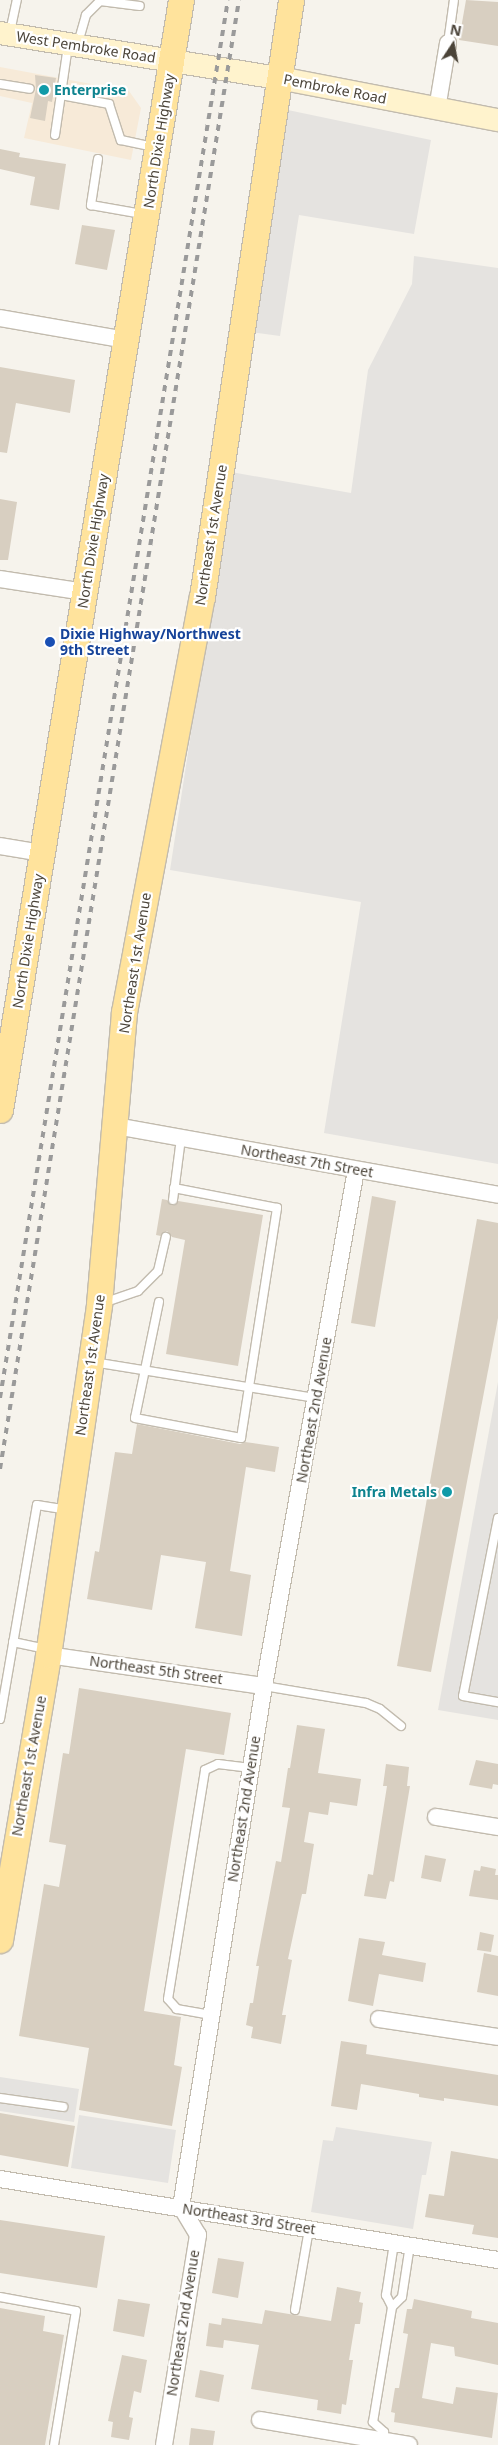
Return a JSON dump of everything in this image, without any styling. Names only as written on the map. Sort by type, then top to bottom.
[{"type":"main road","name":"North Dixie Highway","points":[[0,1108],[181,0]]},
{"type":"main road","name":"Northeast 1st Avenue","points":[[0,1940],[48,1652],[99,1304],[116,1126],[124,1012],[202,598],[292,0]]},
{"type":"main road","name":"West Pembroke Road","points":[[5,34],[172,61]]},
{"type":"main road","name":"Pembroke Road","points":[[172,61],[279,78],[498,120]]},
{"type":"street","points":[[437,109],[448,43]]},
{"type":"street","points":[[0,318],[126,340]]},
{"type":"street","points":[[0,579],[85,592]]},
{"type":"street","points":[[0,846],[42,853]]},
{"type":"street","name":"Northeast 7th Street","points":[[116,1126],[498,1195]]},
{"type":"street","name":"Northeast 2nd Avenue","points":[[164,2445],[198,2235],[180,2207],[264,1686],[317,1398],[356,1170]]},
{"type":"street","name":"Northeast 5th Street","points":[[48,1652],[264,1686]]},
{"type":"street","points":[[436,1817],[498,1827]]},
{"type":"street","points":[[379,2019],[498,2037]]},
{"type":"street","name":"Northeast 3rd Street","points":[[0,2179],[498,2260]]},
{"type":"street","points":[[260,2420],[409,2445]]},
{"type":"lane","points":[[5,34],[16,0]]},
{"type":"lane","points":[[55,136],[61,95],[73,45],[86,15],[100,1],[108,0],[140,6]]},
{"type":"lane","points":[[448,43],[454,0]]},
{"type":"lane","points":[[0,84],[30,89]]},
{"type":"lane","points":[[61,95],[109,104],[121,140],[158,148]]},
{"type":"lane","points":[[98,159],[91,205],[146,215]]},
{"type":"lane","points":[[173,1200],[181,1138]]},
{"type":"lane","points":[[159,1302],[143,1371],[135,1418],[241,1438],[277,1208],[174,1188]]},
{"type":"lane","points":[[99,1304],[138,1291],[158,1271],[166,1236]]},
{"type":"lane","points":[[91,1362],[317,1398]]},
{"type":"lane","points":[[0,1719],[37,1505],[69,1511]]},
{"type":"lane","points":[[498,1518],[463,1696],[498,1702]]},
{"type":"lane","points":[[13,1642],[48,1652]]},
{"type":"lane","points":[[264,1686],[366,1703],[380,1709],[401,1726]]},
{"type":"lane","points":[[211,2015],[177,2009],[168,1999],[205,1770],[218,1764],[251,1768]]},
{"type":"lane","points":[[0,2098],[63,2107]]},
{"type":"lane","points":[[295,2310],[309,2229]]},
{"type":"lane","points":[[392,2307],[386,2295],[402,2244]]},
{"type":"lane","points":[[383,2441],[384,2432],[373,2422],[392,2307],[402,2297],[402,2244]]},
{"type":"lane","points":[[0,2297],[76,2311],[54,2445]]},
{"type":"shaded area","points":[[0,67],[129,91],[141,108],[131,160],[24,138],[32,103],[0,96]]},
{"type":"shaded area","points":[[283,109],[431,140],[414,234],[299,215],[280,336],[251,332]]},
{"type":"shaded area","points":[[414,256],[498,268],[498,1164],[324,1133],[361,902],[170,870],[231,472],[351,493],[368,370],[412,284]]},
{"type":"shaded area","points":[[498,1382],[498,1720],[438,1710]]},
{"type":"shaded area","points":[[0,2077],[79,2089],[74,2122],[0,2111]]},
{"type":"shaded area","points":[[79,2115],[176,2130],[168,2183],[71,2168]]},
{"type":"shaded area","points":[[336,2127],[432,2142],[426,2175],[422,2175],[413,2229],[311,2212],[323,2140],[333,2141]]},
{"type":"building","points":[[466,0],[498,2],[498,46],[459,40]]},
{"type":"building","name":"Enterprise","points":[[35,75],[56,78],[52,102],[48,101],[45,121],[30,118],[36,89]]},
{"type":"building","points":[[0,149],[20,153],[19,157],[66,164],[59,210],[30,205],[35,177],[0,169]]},
{"type":"building","points":[[82,225],[115,230],[107,270],[75,264]]},
{"type":"building","points":[[0,367],[75,380],[70,413],[16,403],[7,453],[0,452]]},
{"type":"building","points":[[0,499],[17,502],[8,560],[0,560]]},
{"type":"building","points":[[372,1196],[396,1201],[375,1327],[351,1323]]},
{"type":"building","points":[[162,1199],[167,1200],[172,1205],[178,1201],[263,1215],[238,1366],[166,1354],[185,1240],[172,1237],[167,1231],[161,1236],[156,1235]]},
{"type":"building","name":"Infra Metals","points":[[477,1219],[498,1223],[498,1318],[431,1672],[397,1666]]},
{"type":"building","points":[[137,1424],[240,1444],[245,1442],[279,1447],[275,1472],[246,1467],[230,1571],[251,1575],[242,1636],[195,1628],[206,1562],[161,1555],[152,1610],[87,1599],[95,1551],[99,1552],[115,1452],[132,1454]]},
{"type":"building","points":[[79,1688],[231,1713],[224,1755],[186,1749],[144,2011],[181,2017],[174,2065],[182,2067],[172,2126],[79,2110],[89,2048],[19,2036],[44,1884],[59,1887],[66,1845],[49,1842],[63,1753],[69,1754]]},
{"type":"building","points":[[297,1725],[325,1729],[318,1773],[361,1779],[357,1806],[330,1802],[328,1815],[309,1812],[304,1842],[314,1844],[306,1894],[302,1894],[288,1959],[292,1960],[282,2015],[286,2015],[281,2044],[251,2038],[253,2027],[246,2025],[250,2003],[253,2003],[259,1966],[256,1966],[276,1861],[281,1862],[290,1808],[282,1807]]},
{"type":"building","points":[[476,1760],[498,1764],[498,1785],[493,1784],[492,1789],[469,1785]]},
{"type":"building","points":[[386,1764],[409,1767],[407,1786],[410,1786],[394,1882],[390,1881],[386,1899],[364,1896],[368,1874],[373,1875],[387,1786],[383,1786]]},
{"type":"building","points":[[425,1855],[446,1859],[441,1882],[421,1878]]},
{"type":"building","points":[[481,1866],[496,1869],[495,1875],[498,1875],[498,1900],[469,1896],[474,1870],[480,1871]]},
{"type":"building","points":[[480,1932],[494,1935],[491,1952],[477,1950]]},
{"type":"building","points":[[359,1938],[385,1942],[382,1955],[426,1963],[423,1982],[379,1974],[373,2006],[348,2001]]},
{"type":"building","points":[[484,1953],[498,1956],[498,1996],[477,1992]]},
{"type":"building","points":[[341,2041],[367,2045],[366,2054],[498,2075],[498,2106],[444,2098],[444,2101],[419,2097],[419,2094],[361,2084],[357,2110],[331,2106]]},
{"type":"building","points":[[0,2113],[75,2126],[68,2167],[0,2155]]},
{"type":"building","points":[[451,2151],[498,2159],[498,2238],[472,2234],[474,2225],[425,2217],[429,2194],[444,2196]]},
{"type":"building","points":[[0,2220],[105,2236],[97,2288],[0,2273]]},
{"type":"building","points":[[218,2258],[244,2262],[238,2298],[212,2293]]},
{"type":"building","points":[[337,2287],[361,2292],[359,2302],[363,2303],[360,2324],[355,2324],[349,2360],[353,2360],[346,2405],[342,2404],[341,2414],[317,2410],[318,2400],[251,2389],[259,2345],[224,2340],[223,2348],[206,2346],[209,2323],[221,2325],[222,2318],[262,2324],[265,2310],[331,2321]]},
{"type":"building","points":[[118,2299],[150,2304],[144,2337],[113,2331]]},
{"type":"building","points":[[414,2299],[472,2311],[471,2318],[498,2323],[498,2365],[455,2356],[454,2347],[431,2343],[422,2398],[453,2404],[456,2387],[498,2393],[492,2438],[394,2422],[395,2413],[391,2412],[395,2388],[399,2388],[408,2334],[403,2333],[407,2309],[412,2309]]},
{"type":"building","points":[[0,2308],[45,2316],[43,2331],[64,2335],[45,2445],[0,2445]]},
{"type":"building","points":[[122,2355],[147,2360],[141,2393],[134,2391],[129,2417],[133,2418],[129,2440],[111,2437],[113,2422],[108,2421]]},
{"type":"building","points":[[200,2370],[224,2375],[219,2402],[195,2397]]},
{"type":"building","points":[[191,2428],[215,2431],[213,2445],[189,2445]]},
{"type":"railway","points":[[0,1398],[228,0]]},
{"type":"railway","points":[[0,1469],[239,0]]},
{"type":"place","name":"Enterprise","points":[[44,90]]},
{"type":"place","name":"Dixie Highway/Northwest 9th Street","points":[[50,642]]},
{"type":"place","name":"Infra Metals","points":[[447,1492]]}]
